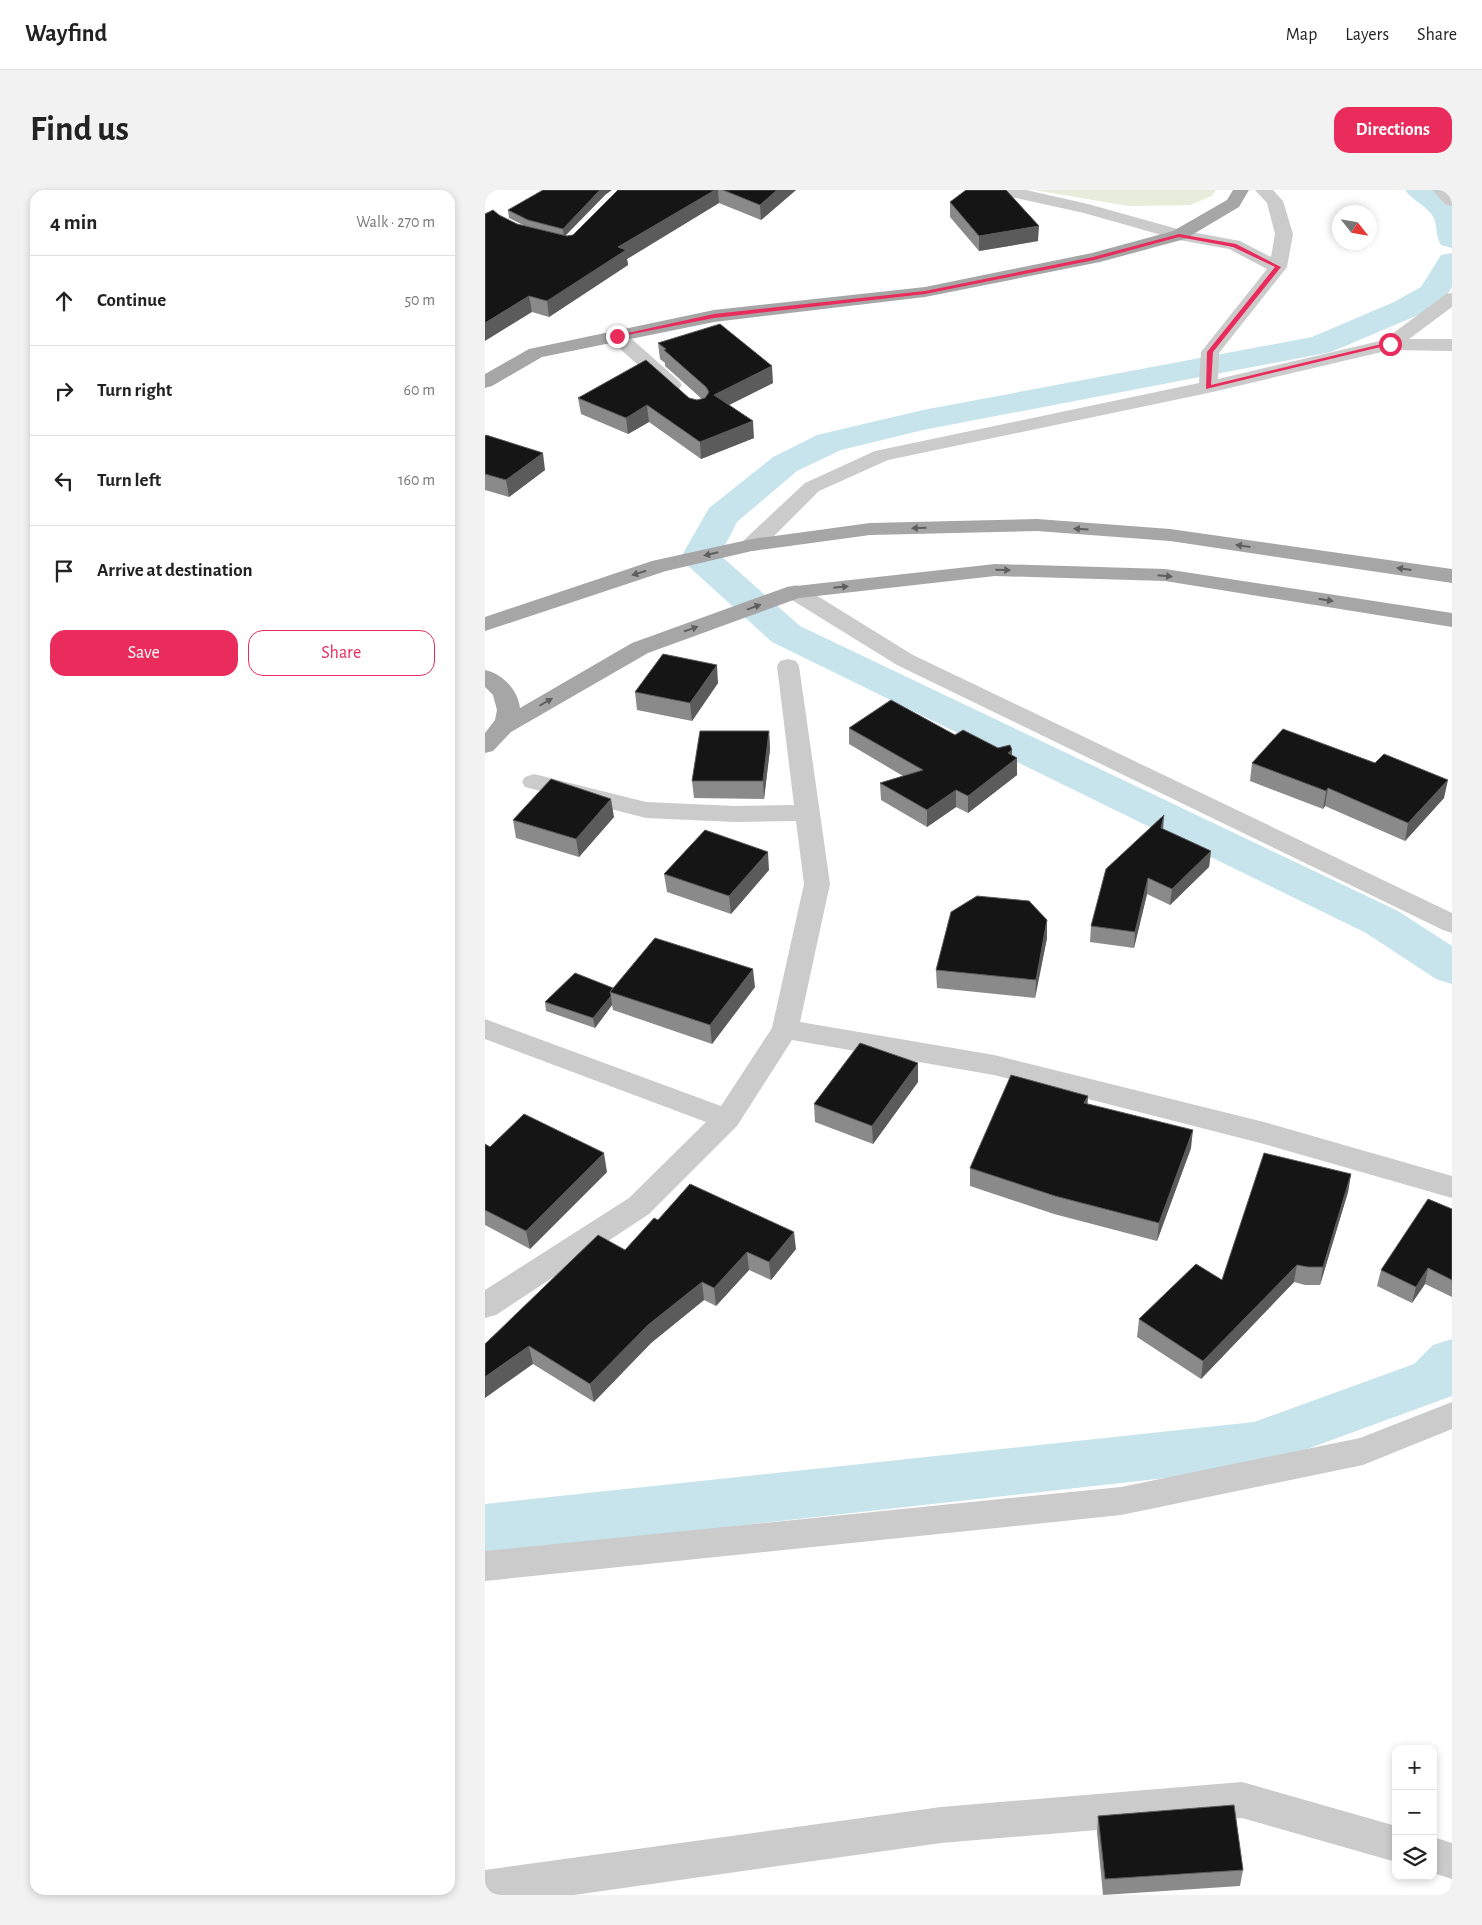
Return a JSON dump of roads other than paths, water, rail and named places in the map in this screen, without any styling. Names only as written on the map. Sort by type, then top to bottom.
[{"type":"main road","points":[[485,382],[536,353],[714,316],[925,292],[1094,258],[1179,235],[1233,203],[1241,190]]},
{"type":"main road","points":[[485,624],[660,566],[744,547],[870,529],[1037,526],[1170,536],[1452,576]]},
{"type":"main road","points":[[485,746],[504,727],[640,648],[786,596],[995,570],[1165,575],[1452,620]]},
{"type":"main road","points":[[485,677],[496,683],[507,696],[509,711],[504,727]]},
{"type":"street","points":[[1004,190],[1088,209],[1179,235],[1234,245],[1278,267]]},
{"type":"street","points":[[1208,387],[1210,352],[1278,267],[1284,234],[1275,201],[1263,190]]},
{"type":"street","points":[[1440,190],[1452,201]]},
{"type":"street","points":[[1390,344],[1452,298]]},
{"type":"street","points":[[617,336],[684,396]]},
{"type":"street","points":[[744,547],[812,487],[882,455],[1208,387],[1390,344],[1452,345]]},
{"type":"street","points":[[786,596],[905,660],[1452,924]]},
{"type":"street","points":[[485,1306],[639,1206],[727,1119],[785,1029],[817,884],[788,666]]},
{"type":"street","points":[[534,782],[646,810],[735,814],[807,813]]},
{"type":"street","points":[[485,1029],[727,1119]]},
{"type":"street","points":[[785,1029],[995,1065],[1264,1133],[1452,1187]]},
{"type":"street","points":[[485,1566],[1121,1501],[1363,1451],[1452,1415]]},
{"type":"street","points":[[485,1889],[941,1825],[1242,1800],[1392,1843]]},
{"type":"street","points":[[1437,1856],[1452,1860]]},
{"type":"waterway","points":[[1420,190],[1447,213],[1452,239]]},
{"type":"waterway","points":[[1452,262],[1433,293],[1405,309],[1320,345],[923,420],[829,442],[785,464],[722,516],[700,557],[786,634],[1382,922],[1452,968]]},
{"type":"waterway","points":[[485,1529],[1255,1445],[1433,1380],[1452,1361]]}]
